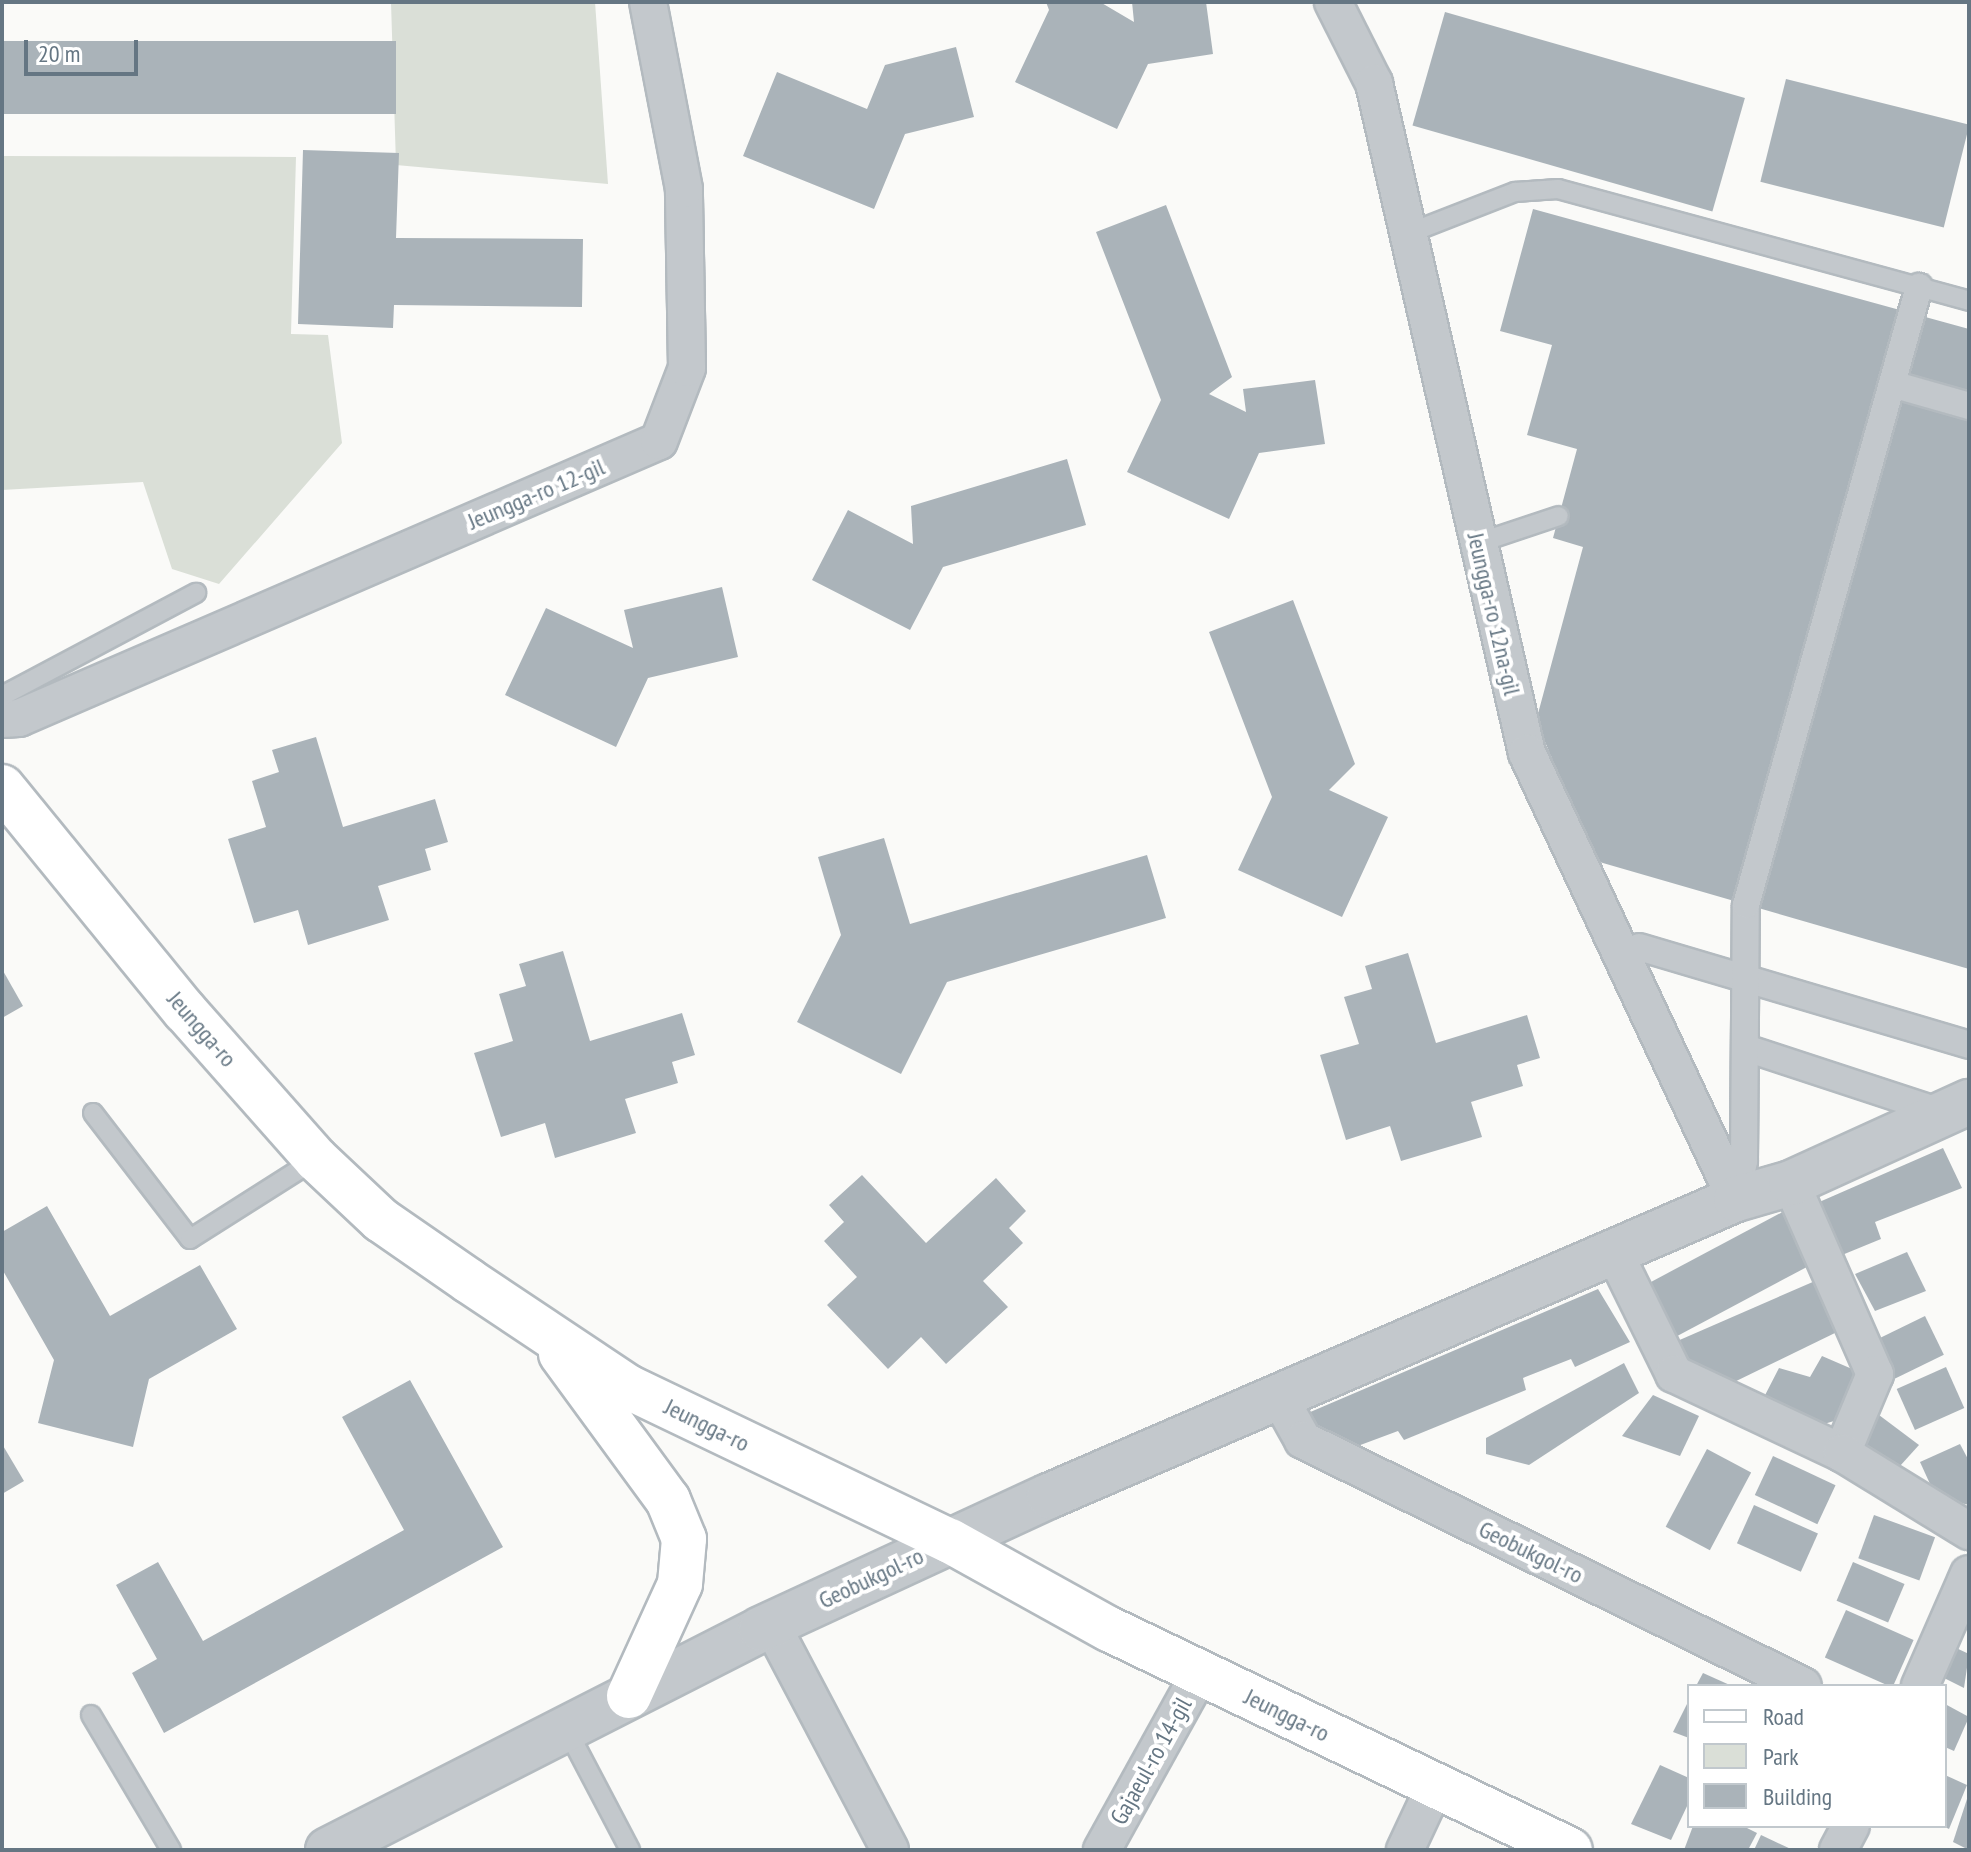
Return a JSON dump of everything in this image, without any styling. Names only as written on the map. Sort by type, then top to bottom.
[{"type":"main road","name":"Jeungga-ro","points":[[2,787],[185,1011],[316,1159],[381,1220],[543,1330],[628,1387],[950,1541],[1200,1673],[1570,1850]]},
{"type":"main road","points":[[543,1330],[668,1500],[684,1539],[680,1584],[629,1696]]},
{"type":"street","name":"Jeungga-ro 12-gil","points":[[2,719],[19,718],[659,441],[687,368],[684,189],[648,2]]},
{"type":"street","name":"Jeungga-ro 12na-gil","points":[[1333,2],[1374,83],[1527,753],[1736,1199]]},
{"type":"street","points":[[1736,1199],[1744,1161],[1746,905],[1919,287]]},
{"type":"street","points":[[1892,384],[1969,406]]},
{"type":"street","points":[[1639,947],[1969,1045]]},
{"type":"street","points":[[1746,1048],[1956,1108]]},
{"type":"street","name":"Geobukgol-ro","points":[[328,1850],[771,1624],[950,1541],[1736,1199],[1791,1183],[1956,1108]]},
{"type":"street","points":[[1791,1183],[1875,1374],[1842,1453]]},
{"type":"street","points":[[1614,1252],[1674,1374],[1842,1453],[1969,1531]]},
{"type":"street","name":"Geobukgol-ro","points":[[1279,1397],[1303,1440],[1799,1684]]},
{"type":"street","points":[[1921,1684],[1969,1574]]},
{"type":"street","points":[[771,1624],[890,1850]]},
{"type":"street","name":"Gajaeul-ro 14-gil","points":[[1102,1850],[1200,1673]]},
{"type":"street","points":[[1405,1850],[1435,1786]]},
{"type":"street","points":[[1838,1850],[1850,1828]]},
{"type":"lane","points":[[1407,234],[1515,192],[1558,189],[1969,301]]},
{"type":"lane","points":[[1478,543],[1559,516]]},
{"type":"lane","points":[[2,696],[196,593]]},
{"type":"lane","points":[[93,1113],[190,1239],[316,1159]]},
{"type":"lane","points":[[91,1715],[171,1850]]},
{"type":"lane","points":[[566,1728],[630,1850]]},
{"type":"green space","points":[[391,2],[595,2],[608,184],[396,165]]},
{"type":"green space","points":[[2,156],[296,157],[291,334],[328,335],[342,443],[219,584],[172,569],[143,482],[2,490]]},
{"type":"building","points":[[1046,2],[1100,2],[1134,22],[1132,2],[1206,2],[1213,54],[1148,64],[1117,129],[1015,82],[1049,10]]},
{"type":"building","points":[[1445,12],[1745,98],[1712,211],[1412,125]]},
{"type":"building","points":[[2,41],[396,41],[396,114],[2,114]]},
{"type":"building","points":[[956,47],[974,117],[905,134],[874,209],[743,156],[777,72],[867,109],[885,65]]},
{"type":"building","points":[[1786,79],[1969,125],[1944,228],[1760,182]]},
{"type":"building","points":[[303,150],[399,153],[396,238],[583,239],[582,307],[394,305],[393,328],[298,324]]},
{"type":"building","points":[[1166,205],[1232,377],[1209,394],[1246,412],[1243,389],[1315,380],[1325,444],[1259,453],[1229,519],[1127,472],[1161,400],[1096,232]]},
{"type":"building","points":[[1533,209],[1969,329],[1969,969],[1596,861],[1536,721],[1583,547],[1553,538],[1577,449],[1527,435],[1552,345],[1500,331]]},
{"type":"building","points":[[1067,459],[1086,525],[943,567],[910,630],[812,580],[848,510],[913,544],[911,506]]},
{"type":"building","points":[[722,587],[738,657],[648,678],[616,747],[505,695],[546,608],[633,648],[624,610]]},
{"type":"building","points":[[1293,600],[1355,764],[1329,790],[1388,817],[1342,917],[1238,870],[1272,797],[1209,632]]},
{"type":"building","points":[[316,737],[343,827],[435,799],[448,842],[425,849],[431,870],[378,886],[389,920],[308,945],[298,910],[254,923],[228,839],[266,827],[252,781],[279,772],[272,750]]},
{"type":"building","points":[[884,838],[910,924],[1147,855],[1166,918],[947,982],[901,1074],[797,1022],[841,935],[818,857]]},
{"type":"building","points":[[563,951],[590,1041],[682,1013],[695,1055],[672,1062],[678,1083],[625,1099],[636,1133],[555,1158],[545,1123],[501,1137],[474,1053],[513,1041],[499,994],[526,986],[519,964]]},
{"type":"building","points":[[1408,953],[1436,1043],[1527,1015],[1540,1058],[1517,1065],[1523,1086],[1471,1102],[1482,1137],[1401,1161],[1390,1126],[1346,1140],[1320,1055],[1359,1044],[1344,997],[1372,989],[1365,966]]},
{"type":"building","points":[[2,969],[23,1006],[2,1018]]},
{"type":"building","points":[[1943,1148],[1962,1188],[1875,1222],[1881,1239],[1842,1255],[1817,1203]]},
{"type":"building","points":[[862,1175],[926,1243],[996,1178],[1026,1211],[1009,1228],[1023,1243],[983,1281],[1008,1307],[946,1364],[921,1337],[888,1369],[827,1305],[857,1277],[824,1241],[844,1222],[829,1205]]},
{"type":"building","points":[[47,1206],[110,1316],[200,1265],[237,1329],[149,1379],[133,1447],[38,1423],[54,1360],[2,1269],[2,1232]]},
{"type":"building","points":[[1790,1208],[1818,1261],[1671,1339],[1643,1286]]},
{"type":"building","points":[[1907,1252],[1926,1291],[1875,1311],[1855,1274]]},
{"type":"building","points":[[1815,1281],[1837,1332],[1728,1385],[1683,1362],[1675,1342]]},
{"type":"building","points":[[1598,1289],[1630,1342],[1575,1367],[1571,1359],[1523,1378],[1526,1390],[1404,1440],[1398,1431],[1347,1450],[1318,1439],[1308,1413]]},
{"type":"building","points":[[1925,1316],[1944,1355],[1893,1380],[1874,1341]]},
{"type":"building","points":[[1822,1356],[1866,1375],[1841,1419],[1817,1426],[1761,1403],[1779,1368],[1810,1377]]},
{"type":"building","points":[[1624,1363],[1639,1393],[1529,1465],[1486,1454],[1486,1438]]},
{"type":"building","points":[[1946,1367],[1964,1408],[1915,1430],[1897,1389]]},
{"type":"building","points":[[410,1380],[503,1547],[164,1733],[132,1673],[157,1659],[116,1585],[158,1562],[203,1641],[404,1530],[342,1417]]},
{"type":"building","points":[[1653,1395],[1699,1416],[1680,1456],[1622,1436]]},
{"type":"building","points":[[1871,1409],[1919,1445],[1900,1466],[1854,1447]]},
{"type":"building","points":[[2,1444],[24,1481],[2,1494]]},
{"type":"building","points":[[1960,1444],[1969,1461],[1969,1505],[1936,1497],[1920,1462]]},
{"type":"building","points":[[1707,1449],[1751,1472],[1710,1550],[1666,1527]]},
{"type":"building","points":[[1773,1456],[1836,1485],[1817,1524],[1755,1495]]},
{"type":"building","points":[[1754,1505],[1818,1533],[1801,1572],[1737,1543]]},
{"type":"building","points":[[1874,1515],[1935,1537],[1919,1580],[1858,1558]]},
{"type":"building","points":[[1853,1562],[1905,1584],[1888,1623],[1837,1601]]},
{"type":"building","points":[[1846,1610],[1914,1640],[1894,1684],[1884,1684],[1825,1658]]},
{"type":"building","points":[[1954,1647],[1969,1654],[1964,1688],[1938,1675]]},
{"type":"building","points":[[1703,1673],[1728,1684],[1697,1684]]},
{"type":"building","points":[[1687,1704],[1687,1737],[1673,1732]]},
{"type":"building","points":[[1947,1705],[1969,1717],[1954,1751],[1947,1748]]},
{"type":"building","points":[[1660,1765],[1687,1777],[1687,1806],[1671,1840],[1631,1824]]},
{"type":"building","points":[[1947,1776],[1967,1785],[1947,1828]]},
{"type":"building","points":[[1969,1797],[1969,1850],[1953,1842]]},
{"type":"building","points":[[1692,1828],[1747,1828],[1757,1833],[1748,1850],[1684,1850]]},
{"type":"building","points":[[1761,1835],[1793,1850],[1754,1850]]}]
